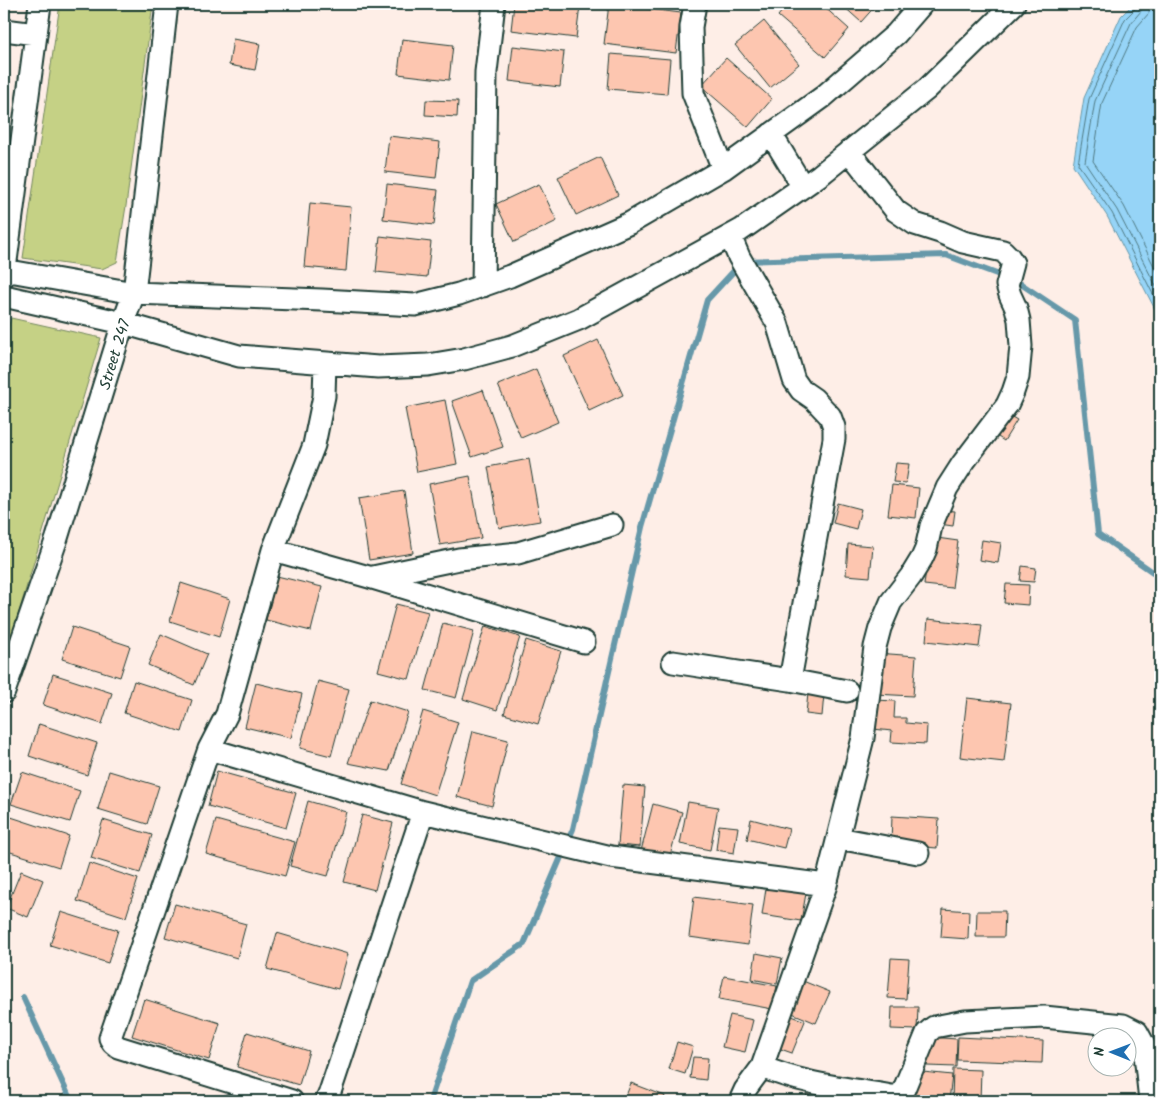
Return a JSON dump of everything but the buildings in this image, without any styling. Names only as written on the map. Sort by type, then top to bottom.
[{"type":"street","points":[[40,4],[4,272],[134,293],[415,305],[459,294],[510,276],[630,223],[723,169],[823,97],[896,34],[922,4]]},
{"type":"street","name":"Street 247","points":[[4,692],[57,538],[134,293],[167,4]]},
{"type":"street","points":[[482,286],[486,72],[494,4]]},
{"type":"street","points":[[695,4],[691,27],[693,93],[723,169]]},
{"type":"street","points":[[4,296],[124,323],[239,356],[378,367],[428,365],[464,359],[512,346],[579,319],[742,230],[803,187],[927,89],[1014,4]]},
{"type":"street","points":[[4,30],[36,34]]},
{"type":"street","points":[[771,134],[803,187]]},
{"type":"street","points":[[740,1101],[745,1090],[762,1067],[826,885],[863,738],[875,647],[880,628],[891,602],[922,558],[931,526],[947,488],[963,463],[1007,406],[1018,377],[1021,346],[1019,320],[1008,290],[1013,263],[1009,257],[1003,251],[963,242],[915,224],[896,211],[849,151]]},
{"type":"street","points":[[730,236],[739,257],[777,323],[794,380],[801,390],[814,399],[830,416],[834,427],[834,439],[790,680]]},
{"type":"street","points":[[292,1101],[118,1047],[110,1038],[209,749],[227,714],[273,550],[314,445],[324,396],[325,363]]},
{"type":"street","points":[[369,577],[459,559],[518,553],[612,525]]},
{"type":"street","points":[[273,550],[584,642]]},
{"type":"street","points":[[673,662],[847,691]]},
{"type":"street","points":[[209,749],[423,812],[611,857],[826,885]]},
{"type":"street","points":[[326,1101],[330,1095],[423,812]]},
{"type":"street","points":[[838,838],[918,853]]},
{"type":"street","points":[[762,1067],[778,1074],[812,1082],[898,1096],[904,1089],[927,1034],[934,1028],[964,1021],[1044,1017],[1123,1025],[1137,1032],[1144,1045],[1150,1101]]},
{"type":"green space","points":[[60,4],[153,4],[117,262],[102,269],[23,258]]},
{"type":"green space","points":[[11,318],[101,338],[4,659],[4,342]]},
{"type":"water","points":[[1133,4],[1160,4],[1160,319],[1107,216],[1073,165],[1084,98],[1121,16]]},
{"type":"waterway","points":[[430,1101],[470,981],[524,944],[573,829],[642,527],[707,300],[743,261],[946,255],[1018,282],[1075,320],[1098,534],[1160,577]]},
{"type":"waterway","points":[[23,997],[71,1101]]}]
